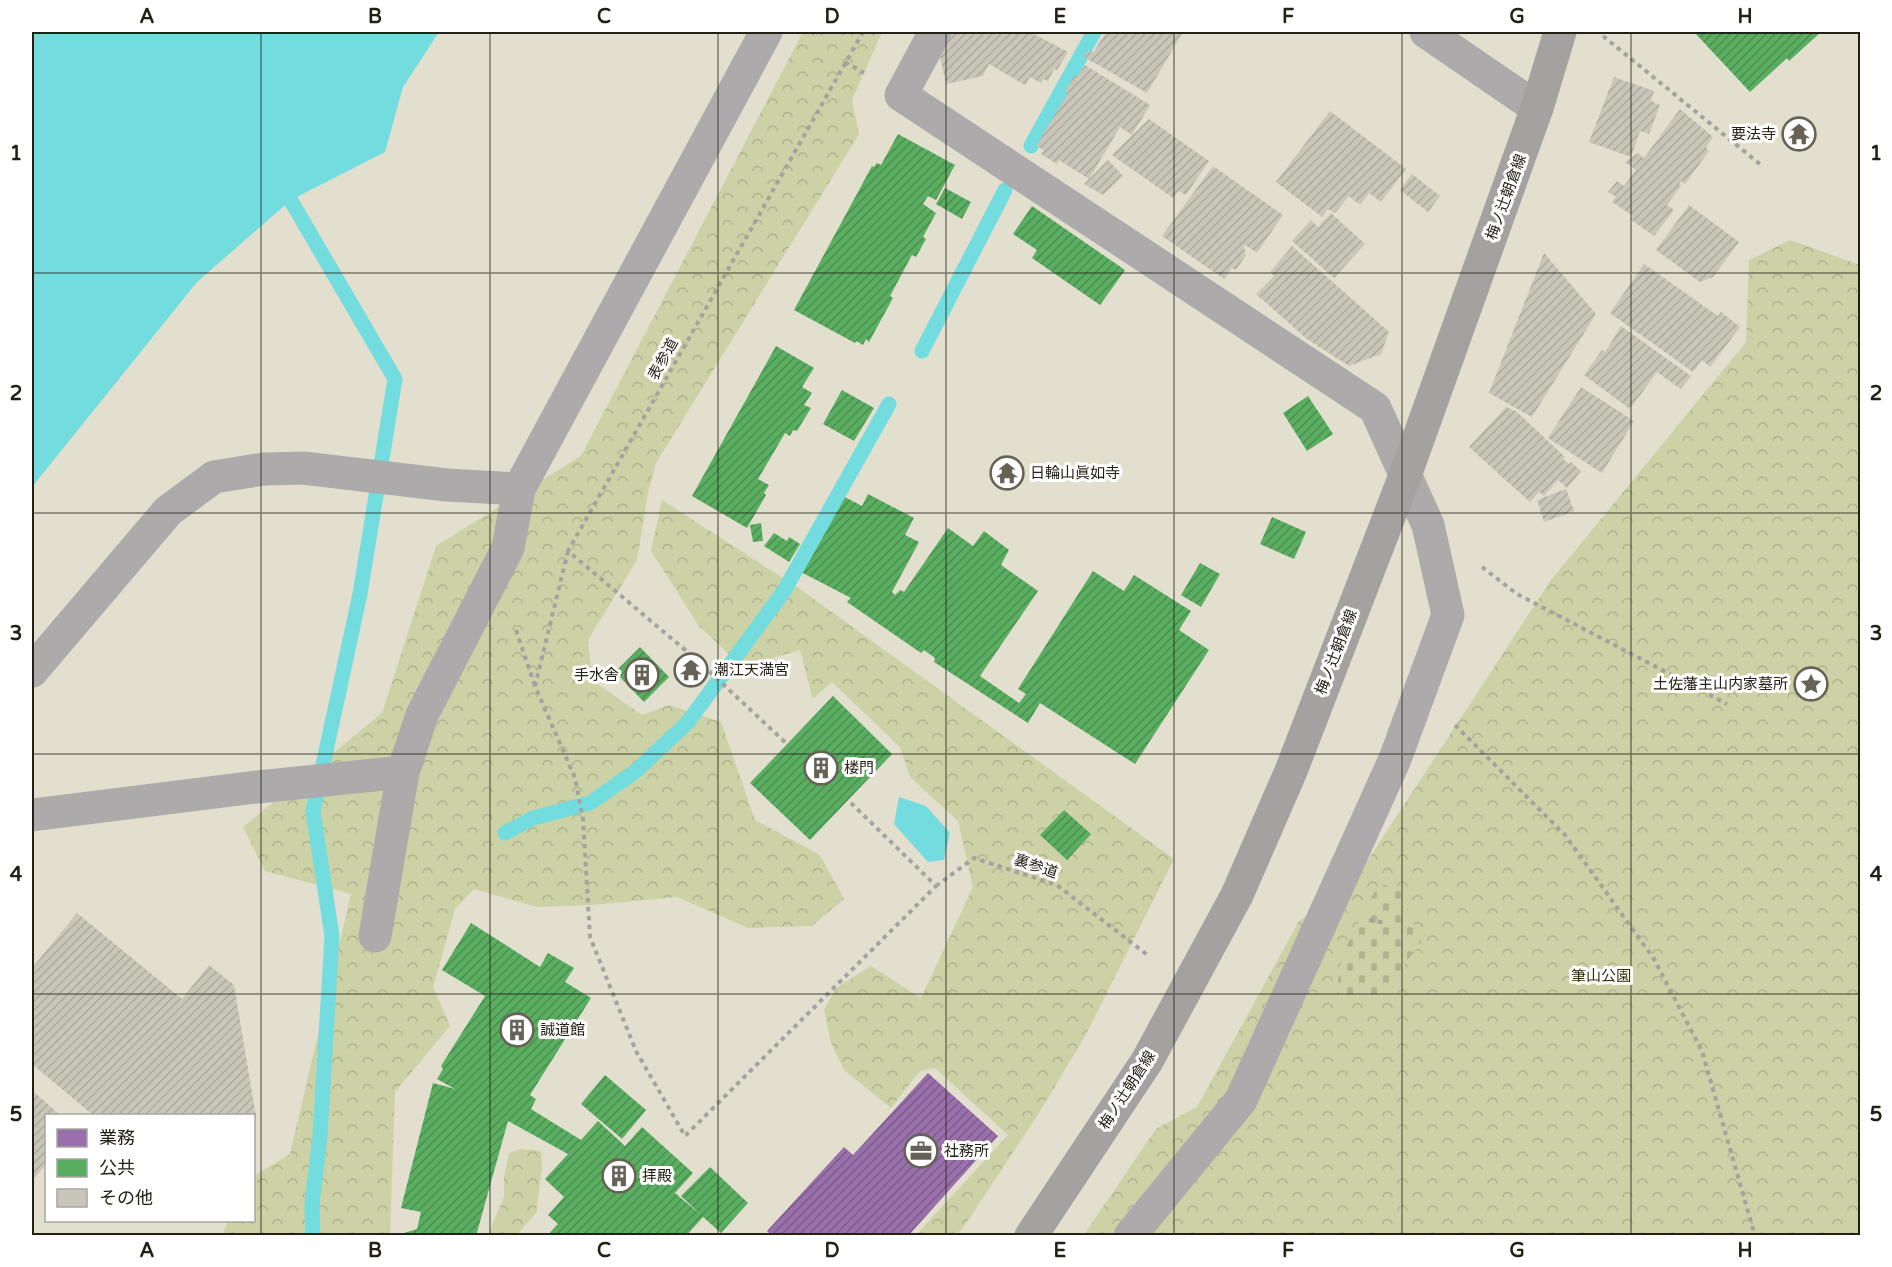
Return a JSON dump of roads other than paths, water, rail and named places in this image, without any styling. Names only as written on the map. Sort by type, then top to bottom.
[{"type":"main road","name":"梅ノ辻朝倉線","points":[[1031,1236],[1147,1061],[1237,895],[1291,771],[1406,473],[1538,108],[1560,32]]},
{"type":"street","points":[[375,936],[403,772],[422,715],[508,548],[519,489],[766,32]]},
{"type":"street","points":[[936,32],[901,95],[1376,408],[1428,525],[1448,615],[1395,759],[1240,1100],[1130,1236]]},
{"type":"street","points":[[1426,32],[1538,108]]},
{"type":"street","points":[[32,671],[168,511],[214,477],[264,469],[303,468],[447,485],[519,489]]},
{"type":"street","points":[[38,821],[248,788],[403,772]]},
{"type":"water","points":[[32,32],[439,32],[403,87],[385,152],[291,200],[197,282],[32,487]]},
{"type":"water","points":[[899,797],[926,806],[950,833],[944,860],[928,862],[894,824]]},
{"type":"waterway","points":[[1031,146],[1094,32]]},
{"type":"waterway","points":[[280,182],[395,379],[360,594],[313,811],[332,936],[320,1136],[312,1204],[313,1236]]},
{"type":"waterway","points":[[922,351],[1005,190]]},
{"type":"waterway","points":[[505,833],[533,818],[590,803],[636,771],[688,722],[784,591],[889,404]]},
{"type":"place","name":"要法寺","points":[[1799,134]]},
{"type":"place","name":"日輪山眞如寺","points":[[1007,473]]},
{"type":"place","name":"潮江天満宮","points":[[691,670]]},
{"type":"place","name":"手水舎","points":[[642,675]]},
{"type":"place","name":"土佐藩主山内家墓所","points":[[1811,684]]},
{"type":"place","name":"楼門","points":[[821,768]]},
{"type":"place","name":"誠道館","points":[[517,1030]]},
{"type":"place","name":"社務所","points":[[921,1151]]},
{"type":"place","name":"拝殿","points":[[619,1176]]},
{"type":"park label","name":"筆山公園","points":[[1601,976]]}]
